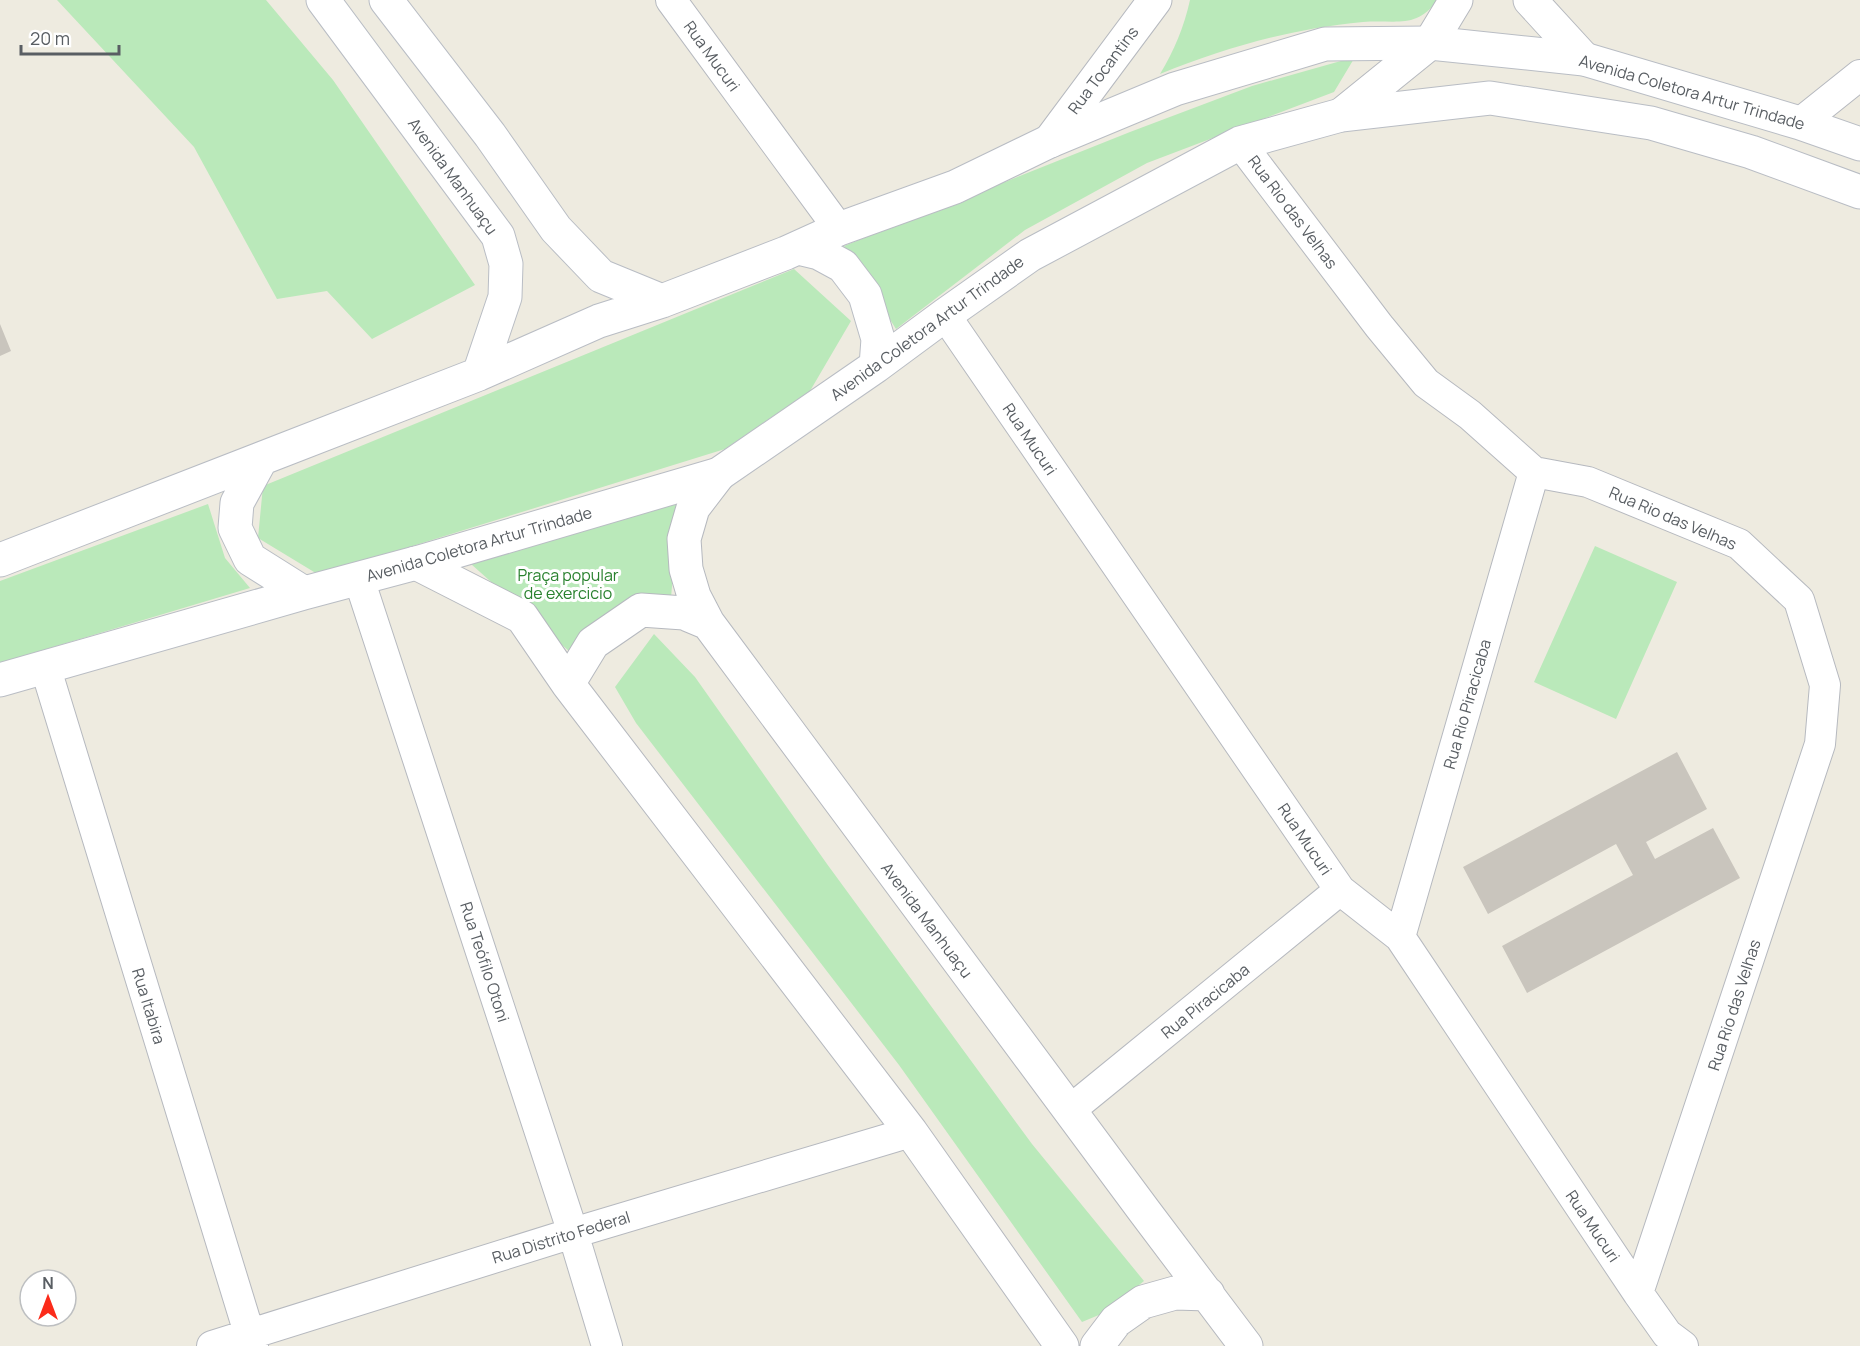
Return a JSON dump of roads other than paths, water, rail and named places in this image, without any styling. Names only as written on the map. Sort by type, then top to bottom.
[{"type":"main road","name":"Avenida Manhuaçu","points":[[323,0],[498,236],[506,264],[505,297],[479,374]]},
{"type":"main road","points":[[386,0],[490,135],[556,229],[601,276],[662,301]]},
{"type":"main road","name":"Rua Tocantins","points":[[1050,141],[1155,0]]},
{"type":"main road","points":[[1341,115],[1430,43],[1456,0]]},
{"type":"main road","points":[[1530,0],[1584,59]]},
{"type":"main road","name":"Avenida Coletora Artur Trindade","points":[[0,560],[479,374],[599,321],[662,301],[798,248],[839,229],[955,187],[1050,141],[1175,89],[1325,44],[1430,43],[1584,59],[1800,123],[1860,144]]},
{"type":"main road","name":"Avenida Coletora Artur Trindade","points":[[0,680],[416,563],[719,474],[876,366],[1030,255],[1240,143],[1341,115],[1490,98],[1651,123],[1751,152],[1860,192]]},
{"type":"main road","points":[[798,248],[819,254],[843,266],[865,295],[878,339],[876,366]]},
{"type":"main road","points":[[261,459],[237,503],[235,528],[250,559],[304,593]]},
{"type":"main road","name":"Avenida Manhuaçu","points":[[719,474],[693,508],[684,539],[686,569],[694,596],[708,623],[1246,1346]]},
{"type":"main road","points":[[416,563],[522,617],[568,684],[911,1132],[1062,1346]]},
{"type":"main road","points":[[568,684],[593,643],[642,610],[684,613],[708,623]]},
{"type":"main road","points":[[1097,1346],[1116,1321],[1143,1302],[1175,1293],[1208,1294]]},
{"type":"street","name":"Rua Mucuri","points":[[671,0],[839,229]]},
{"type":"street","points":[[1800,123],[1860,75]]},
{"type":"street","name":"Rua Rio das Velhas","points":[[1240,143],[1378,326],[1426,383],[1470,415],[1534,472],[1588,482],[1739,544],[1799,600],[1825,685],[1820,744],[1638,1293]]},
{"type":"street","name":"Rua Mucuri","points":[[945,315],[1340,890],[1400,937],[1638,1293],[1667,1334],[1683,1346]]},
{"type":"street","name":"Rua Rio Piracicaba","points":[[1400,937],[1534,472]]},
{"type":"street","name":"Rua Teófilo Otoni","points":[[359,579],[573,1233],[607,1346]]},
{"type":"street","name":"Rua Itabira","points":[[45,666],[252,1340]]},
{"type":"street","name":"Rua Piracicaba","points":[[1070,1111],[1340,890]]},
{"type":"street","name":"Rua Distrito Federal","points":[[212,1346],[252,1340],[573,1233],[911,1132]]},
{"type":"park label","name":"Praça popular de exercicio","points":[[568,584]]}]
